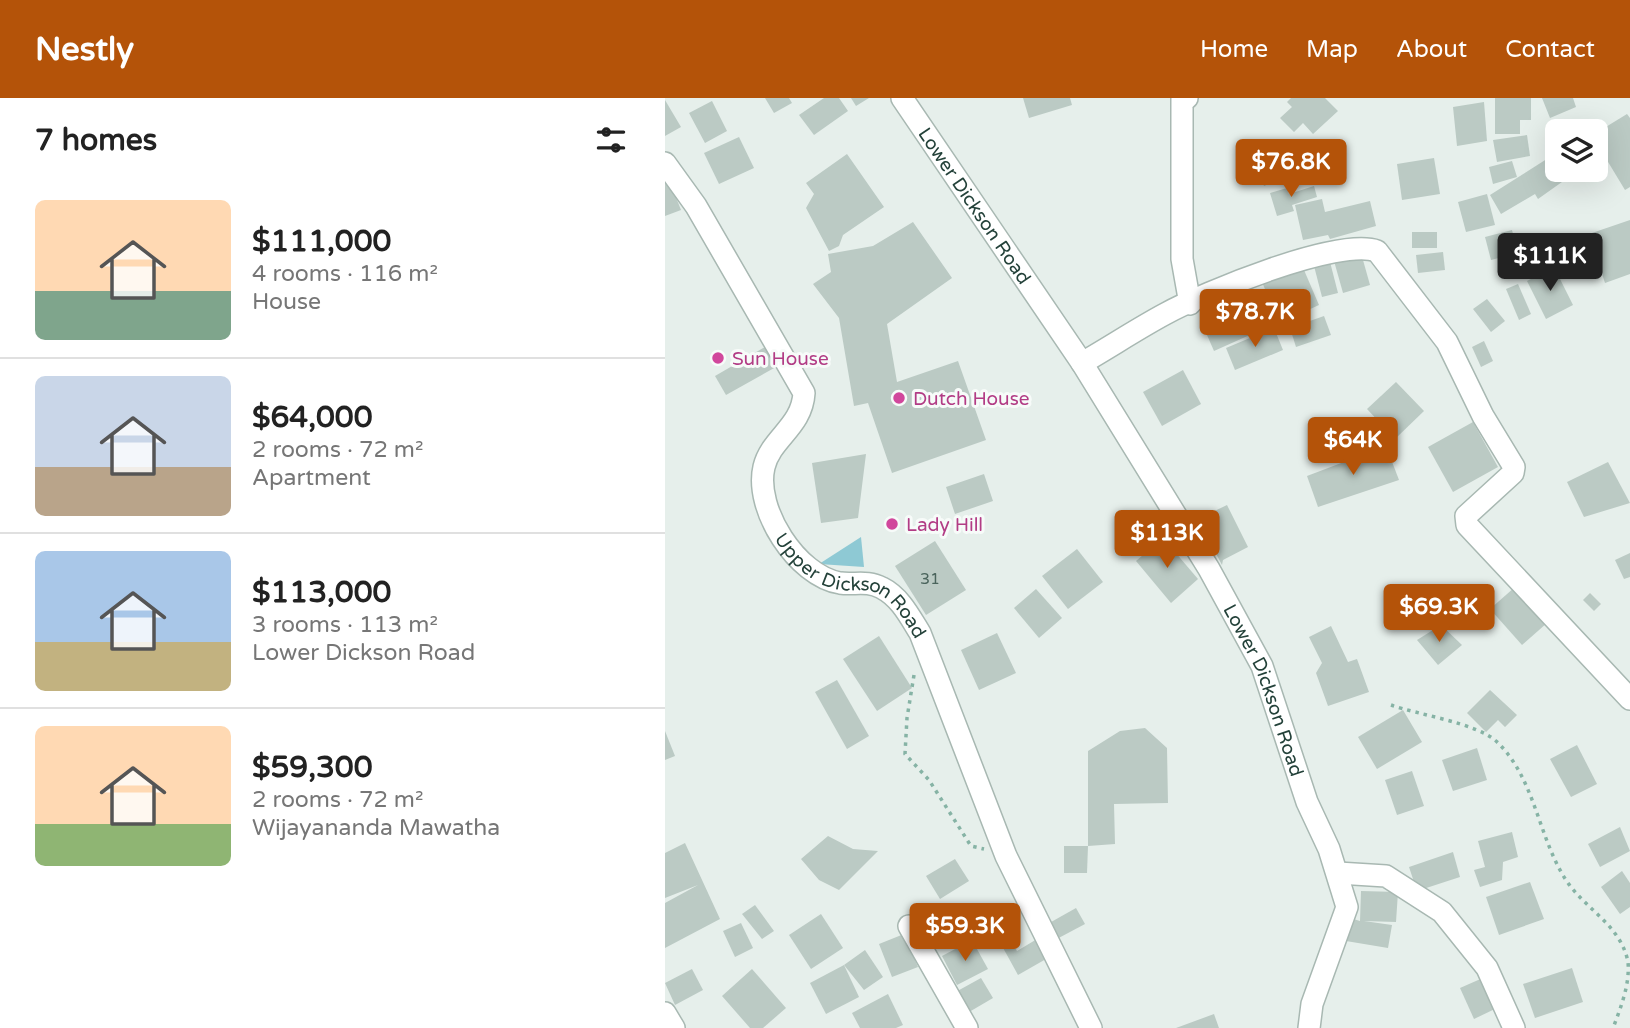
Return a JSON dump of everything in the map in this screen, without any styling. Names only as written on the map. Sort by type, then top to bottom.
[{"type":"street","name":"Lower Dickson Road","points":[[902,98],[1082,363],[1209,569],[1262,666],[1307,802],[1338,873],[1347,906],[1312,1004],[1309,1028]]},
{"type":"street","points":[[1183,98],[1182,258],[1190,304]]},
{"type":"street","name":"Upper Dickson Road","points":[[665,163],[696,206],[804,393],[803,412],[782,437],[764,467],[764,507],[802,566],[840,583],[862,581],[884,588],[903,606],[920,633],[1006,856],[1091,1028]]},
{"type":"street","points":[[1082,363],[1168,312],[1248,278],[1307,258],[1367,247],[1384,256],[1447,342],[1483,416],[1514,467],[1513,473],[1466,516],[1467,525],[1630,699]]},
{"type":"street","points":[[1338,873],[1386,876],[1442,912],[1487,968],[1514,1028]]},
{"type":"street","points":[[909,926],[967,1028]]},
{"type":"street","points":[[665,1013],[674,1028]]},
{"type":"path","points":[[915,669],[907,718],[905,754],[929,780],[971,846],[1006,856]]},
{"type":"path","points":[[1391,705],[1469,727],[1495,740],[1518,769],[1568,883],[1622,944],[1629,963],[1627,992],[1613,1028]]},
{"type":"water","points":[[861,537],[864,567],[819,564]]},
{"type":"building","points":[[765,98],[789,98],[792,103],[774,113]]},
{"type":"building","points":[[824,98],[839,98],[848,111],[814,135],[799,115]]},
{"type":"building","points":[[851,98],[869,98],[856,106]]},
{"type":"building","points":[[1023,98],[1070,98],[1072,105],[1029,118]]},
{"type":"building","points":[[1291,98],[1325,98],[1338,111],[1313,134],[1303,123],[1294,132],[1280,118],[1292,107],[1287,102]]},
{"type":"building","points":[[1495,98],[1531,98],[1531,120],[1520,120],[1520,134],[1495,134]]},
{"type":"building","points":[[1542,98],[1573,98],[1576,107],[1550,118]]},
{"type":"building","points":[[665,100],[681,127],[665,136]]},
{"type":"building","points":[[712,101],[727,131],[705,143],[689,113]]},
{"type":"building","points":[[1484,102],[1487,141],[1457,146],[1453,107]]},
{"type":"building","points":[[1627,114],[1630,118],[1630,187],[1625,190],[1608,162],[1608,126]]},
{"type":"building","points":[[1527,135],[1530,156],[1497,162],[1493,140]]},
{"type":"building","points":[[739,137],[754,168],[719,184],[704,153]]},
{"type":"building","points":[[1268,141],[1283,178],[1264,186],[1249,148]]},
{"type":"building","points":[[847,154],[884,207],[843,235],[839,246],[829,251],[806,208],[814,194],[806,183]]},
{"type":"building","points":[[1434,158],[1440,194],[1402,200],[1397,164]]},
{"type":"building","points":[[1545,160],[1545,182],[1562,182],[1538,199],[1535,194],[1501,214],[1490,195]]},
{"type":"building","points":[[1512,161],[1517,177],[1493,184],[1489,167]]},
{"type":"building","points":[[665,170],[681,210],[665,216]]},
{"type":"building","points":[[1314,186],[1317,197],[1292,205],[1294,211],[1277,216],[1270,193],[1287,188],[1289,194]]},
{"type":"building","points":[[1487,194],[1495,225],[1466,232],[1458,202]]},
{"type":"building","points":[[1322,199],[1325,212],[1370,201],[1376,226],[1330,239],[1328,235],[1303,240],[1295,205]]},
{"type":"building","points":[[1630,220],[1630,274],[1605,283],[1589,234]]},
{"type":"building","points":[[913,222],[952,278],[887,324],[897,382],[958,361],[986,440],[892,473],[868,403],[854,406],[839,318],[813,284],[831,272],[828,254],[873,246]]},
{"type":"building","points":[[1512,230],[1518,253],[1491,260],[1485,237]]},
{"type":"building","points":[[1412,232],[1437,232],[1437,248],[1412,248]]},
{"type":"building","points":[[1443,252],[1445,270],[1418,273],[1416,255]]},
{"type":"building","points":[[1361,253],[1370,285],[1343,293],[1334,261]]},
{"type":"building","points":[[1329,258],[1338,293],[1322,297],[1313,262]]},
{"type":"building","points":[[1301,263],[1319,305],[1280,323],[1261,280]]},
{"type":"building","points":[[1554,267],[1573,305],[1546,319],[1527,281]]},
{"type":"building","points":[[1518,284],[1531,314],[1519,320],[1506,289]]},
{"type":"building","points":[[1236,285],[1250,316],[1265,309],[1272,325],[1214,351],[1207,335],[1222,328],[1208,298]]},
{"type":"building","points":[[1487,299],[1505,321],[1491,332],[1473,309]]},
{"type":"building","points":[[1324,316],[1331,335],[1296,347],[1290,328]]},
{"type":"building","points":[[1274,328],[1283,350],[1235,370],[1226,348]]},
{"type":"building","points":[[1484,341],[1493,361],[1481,367],[1472,347]]},
{"type":"building","points":[[765,347],[776,367],[726,395],[715,376]]},
{"type":"building","points":[[1183,370],[1201,404],[1162,426],[1143,392]]},
{"type":"building","points":[[1396,382],[1424,411],[1395,439],[1367,409]]},
{"type":"building","points":[[1473,422],[1498,467],[1453,492],[1428,447]]},
{"type":"building","points":[[1386,446],[1399,480],[1318,507],[1307,476]]},
{"type":"building","points":[[866,454],[858,518],[821,523],[812,463]]},
{"type":"building","points":[[1608,462],[1630,503],[1584,517],[1567,482]]},
{"type":"building","points":[[984,474],[993,501],[955,514],[946,487]]},
{"type":"building","points":[[1227,505],[1248,547],[1223,560],[1222,565],[1198,519]]},
{"type":"building","points":[[1163,538],[1198,579],[1171,603],[1136,561]]},
{"type":"building","points":[[935,541],[966,590],[926,615],[895,566]]},
{"type":"building","points":[[1077,549],[1103,582],[1068,609],[1042,576]]},
{"type":"building","points":[[1630,553],[1630,577],[1624,579],[1615,560]]},
{"type":"building","points":[[1515,587],[1547,623],[1522,645],[1490,609]]},
{"type":"building","points":[[1036,589],[1062,618],[1039,638],[1014,608]]},
{"type":"building","points":[[1590,593],[1601,604],[1594,611],[1583,600]]},
{"type":"building","points":[[1441,625],[1462,645],[1438,665],[1417,640]]},
{"type":"building","points":[[1331,626],[1348,662],[1357,659],[1369,692],[1328,706],[1316,673],[1322,663],[1309,637]]},
{"type":"building","points":[[997,633],[1016,673],[979,690],[961,650]]},
{"type":"building","points":[[879,636],[912,688],[877,711],[843,659]]},
{"type":"building","points":[[837,680],[869,736],[847,749],[815,692]]},
{"type":"building","points":[[1490,690],[1517,715],[1505,727],[1498,720],[1486,732],[1467,713]]},
{"type":"building","points":[[1403,710],[1422,742],[1377,769],[1358,737]]},
{"type":"building","points":[[1145,728],[1167,748],[1168,803],[1114,804],[1115,844],[1088,846],[1088,751],[1120,731]]},
{"type":"building","points":[[665,731],[675,756],[665,760]]},
{"type":"building","points":[[1577,745],[1597,784],[1571,797],[1550,759]]},
{"type":"building","points":[[1477,748],[1487,780],[1453,791],[1442,760]]},
{"type":"building","points":[[1412,771],[1424,806],[1397,815],[1385,780]]},
{"type":"building","points":[[1620,827],[1630,851],[1600,867],[1588,844]]},
{"type":"building","points":[[1512,832],[1518,857],[1503,862],[1502,880],[1480,887],[1474,870],[1485,867],[1478,841]]},
{"type":"building","points":[[828,836],[853,849],[878,851],[839,890],[819,880],[801,859]]},
{"type":"building","points":[[685,843],[720,919],[665,948],[665,903],[698,885],[665,898],[665,853]]},
{"type":"building","points":[[1064,846],[1088,846],[1087,873],[1064,873]]},
{"type":"building","points":[[1453,852],[1460,877],[1417,891],[1409,867]]},
{"type":"building","points":[[955,859],[969,881],[940,899],[926,876]]},
{"type":"building","points":[[1622,871],[1630,883],[1630,907],[1620,914],[1601,887]]},
{"type":"building","points":[[1530,882],[1544,919],[1499,935],[1486,897]]},
{"type":"building","points":[[1361,891],[1398,892],[1396,922],[1364,921],[1392,925],[1388,948],[1346,941],[1350,918],[1360,921]]},
{"type":"building","points":[[755,905],[774,931],[762,939],[742,914]]},
{"type":"building","points":[[1076,908],[1085,924],[1053,941],[1044,926]]},
{"type":"building","points":[[821,914],[843,948],[811,969],[789,935]]},
{"type":"building","points":[[741,923],[753,948],[735,957],[723,931]]},
{"type":"building","points":[[904,934],[918,967],[892,977],[879,944]]},
{"type":"building","points":[[1042,936],[1053,955],[1018,975],[1002,946],[1011,941],[1017,951]]},
{"type":"building","points":[[972,940],[988,969],[957,985],[942,956]]},
{"type":"building","points":[[865,950],[883,977],[864,990],[844,965]]},
{"type":"building","points":[[844,965],[859,997],[826,1014],[810,983]]},
{"type":"building","points":[[1572,968],[1583,1002],[1535,1018],[1523,984]]},
{"type":"building","points":[[692,969],[703,990],[675,1005],[665,983]]},
{"type":"building","points":[[752,969],[786,1008],[763,1028],[750,1028],[722,996]]},
{"type":"building","points":[[1485,977],[1499,1007],[1474,1019],[1460,988]]},
{"type":"building","points":[[981,978],[993,998],[964,1015],[952,994]]},
{"type":"building","points":[[888,994],[903,1025],[896,1028],[860,1028],[852,1013]]},
{"type":"building","points":[[1214,1014],[1219,1028],[1176,1028]]},
{"type":"place","name":"Sun House","points":[[718,358]]},
{"type":"place","name":"Dutch House","points":[[899,398]]},
{"type":"place","name":"Lady Hill","points":[[892,524]]}]
